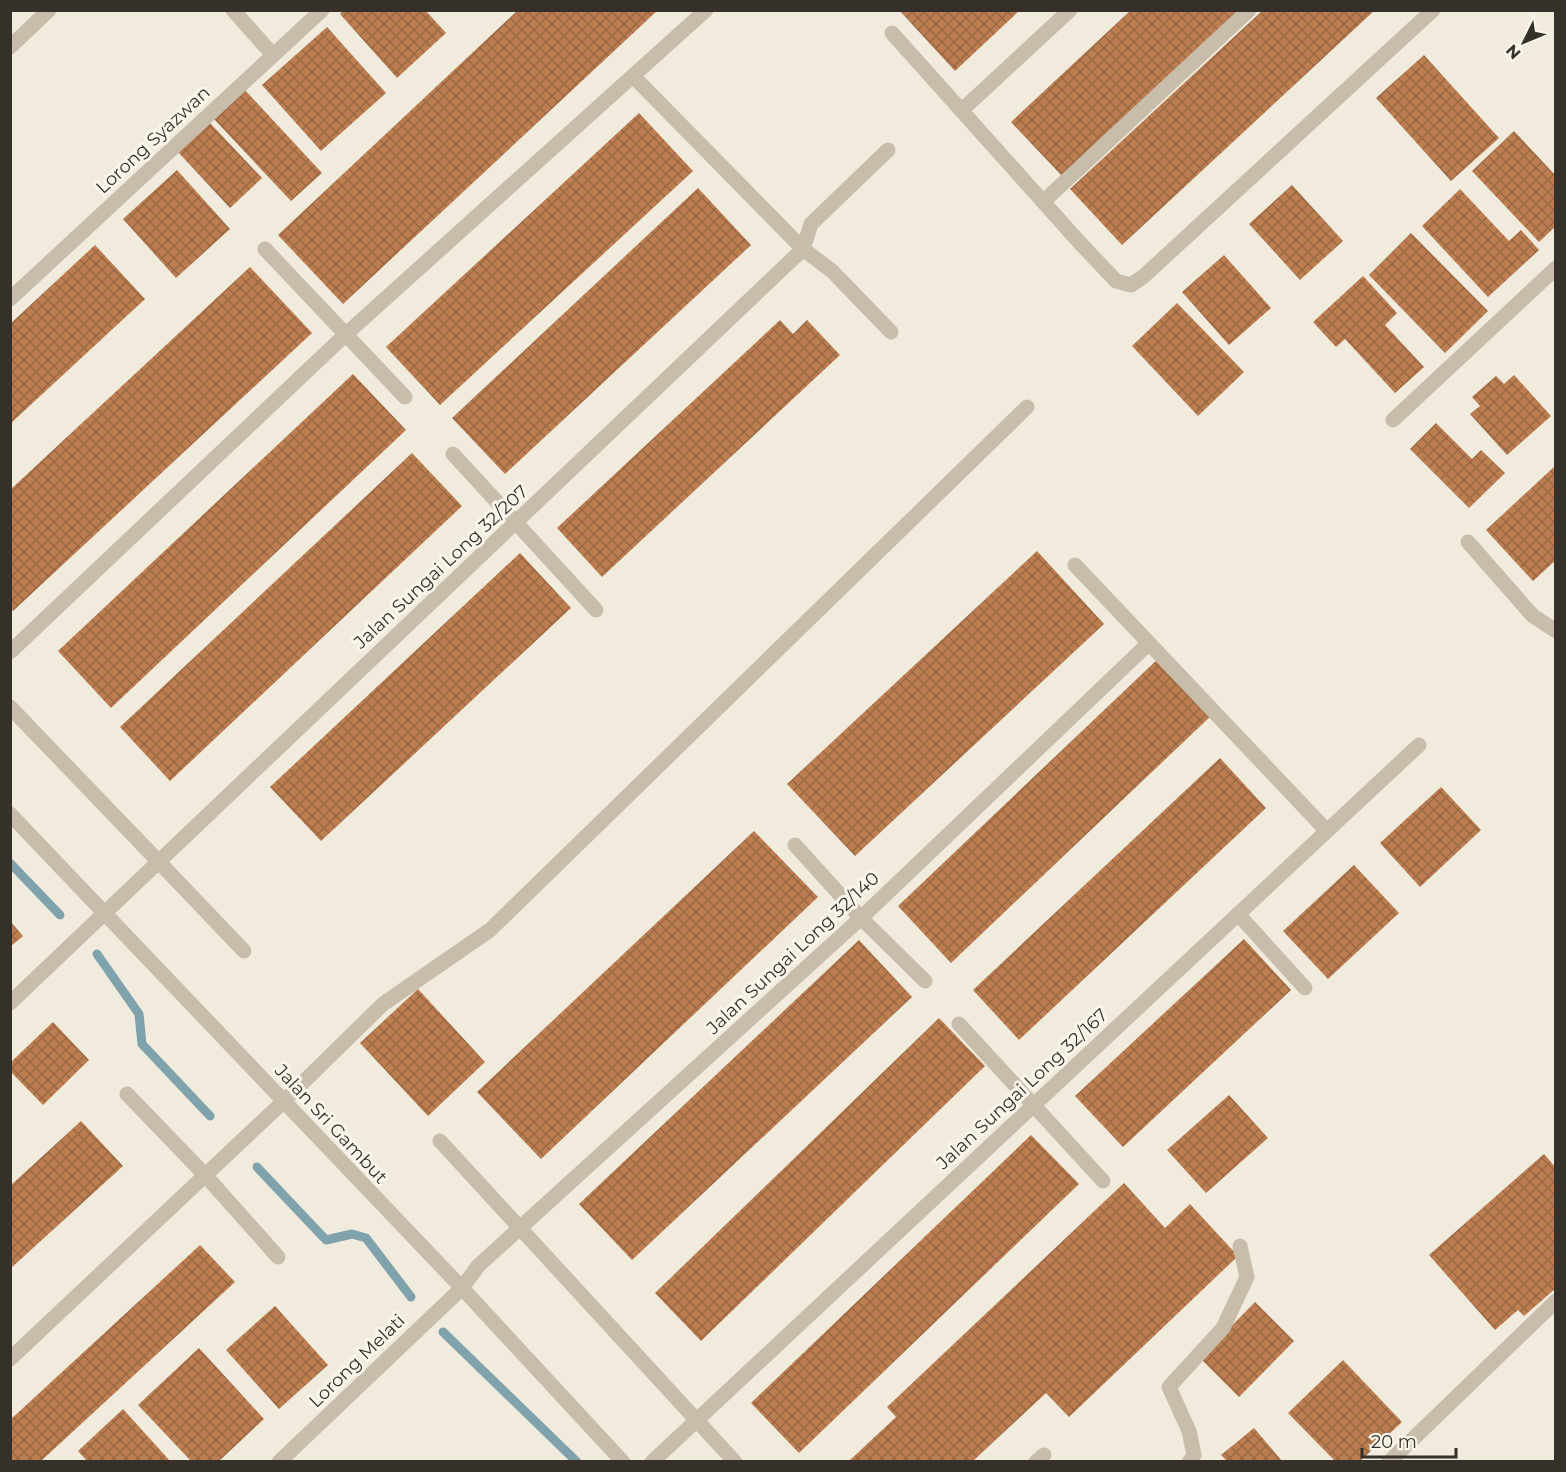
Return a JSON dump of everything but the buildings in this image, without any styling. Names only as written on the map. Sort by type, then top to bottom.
[{"type":"street","points":[[10,47],[49,10]]},
{"type":"street","points":[[233,10],[273,55]]},
{"type":"street","name":"Lorong Syazwan","points":[[10,299],[322,10]]},
{"type":"street","points":[[10,652],[345,335],[706,10]]},
{"type":"street","points":[[962,110],[1070,10]]},
{"type":"street","points":[[1044,201],[1249,10]]},
{"type":"street","points":[[892,33],[1116,281],[1131,285],[1144,276],[1433,10]]},
{"type":"street","points":[[633,76],[803,249],[832,270],[891,332]]},
{"type":"street","points":[[803,249],[811,224],[888,150]]},
{"type":"street","points":[[265,249],[405,397]]},
{"type":"street","name":"Jalan Sungai Long 32/207","points":[[10,1003],[803,249]]},
{"type":"street","points":[[1393,420],[1556,268]]},
{"type":"street","points":[[10,1359],[283,1102],[383,1004],[490,930],[1027,407]]},
{"type":"street","points":[[453,454],[596,610]]},
{"type":"street","points":[[1468,542],[1533,616],[1555,628]]},
{"type":"street","points":[[1075,565],[1241,737],[1327,831]]},
{"type":"street","name":"Jalan Sungai Long 32/140","points":[[462,1288],[478,1266],[861,918],[1149,643]]},
{"type":"street","points":[[10,707],[244,951]]},
{"type":"street","name":"Jalan Sungai Long 32/167","points":[[652,1461],[1419,745]]},
{"type":"street","name":"Jalan Sri Gambut","points":[[10,814],[462,1288],[622,1461]]},
{"type":"street","points":[[795,845],[861,918],[925,981]]},
{"type":"street","points":[[1238,914],[1305,988]]},
{"type":"street","points":[[959,1024],[1103,1181]]},
{"type":"street","points":[[128,1094],[205,1175],[278,1257]]},
{"type":"street","points":[[440,1141],[735,1461]]},
{"type":"street","points":[[1189,1461],[1194,1455],[1189,1431],[1169,1387],[1223,1328],[1247,1277],[1240,1246]]},
{"type":"street","name":"Lorong Melati","points":[[279,1461],[462,1288]]},
{"type":"street","points":[[1389,1461],[1556,1301]]},
{"type":"waterway","points":[[10,863],[60,915]]},
{"type":"waterway","points":[[97,954],[139,1014],[142,1044],[210,1116]]},
{"type":"waterway","points":[[257,1167],[326,1240],[352,1234],[366,1238],[411,1297]]},
{"type":"waterway","points":[[443,1332],[577,1462]]}]
